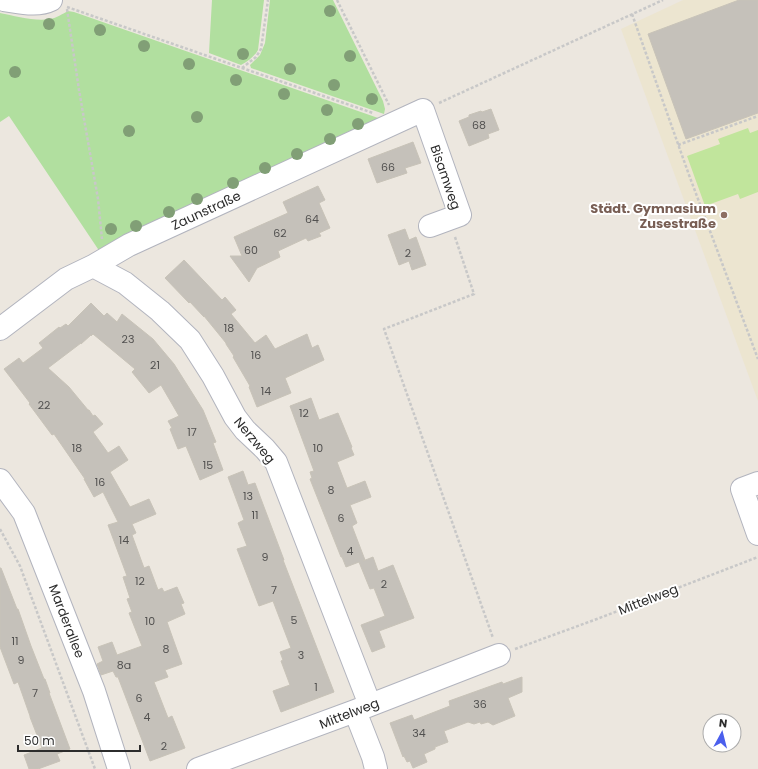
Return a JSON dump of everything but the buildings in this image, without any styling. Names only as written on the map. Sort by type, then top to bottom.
[{"type":"street","points":[[4,0],[23,3],[56,2]]},
{"type":"street","name":"Zaunstraße","points":[[0,329],[66,279],[129,246],[396,120],[423,110]]},
{"type":"street","name":"Bisamweg","points":[[423,110],[460,215],[439,223]]},
{"type":"street","name":"Nerzweg","points":[[93,266],[125,283],[160,311],[190,340],[213,376],[235,417],[245,430],[276,462],[362,708],[372,757],[376,769]]},
{"type":"street","name":"Marderallee","points":[[0,480],[24,513],[94,691],[119,769]]},
{"type":"street","points":[[758,483],[742,489],[758,533]]},
{"type":"street","name":"Mittelweg","points":[[198,769],[508,652]]},
{"type":"path","points":[[242,68],[256,57],[261,49],[268,0]]},
{"type":"path","points":[[337,0],[396,120]]},
{"type":"path","points":[[423,110],[663,0]]},
{"type":"path","points":[[56,2],[242,68],[396,120]]},
{"type":"path","points":[[56,2],[79,90],[98,199],[102,245]]},
{"type":"path","points":[[632,14],[678,145],[758,359]]},
{"type":"path","points":[[678,145],[758,116]]},
{"type":"path","points":[[439,223],[474,294],[384,329],[508,652]]},
{"type":"path","points":[[0,528],[20,566],[95,769]]},
{"type":"path","name":"Mittelweg","points":[[508,652],[758,557]]},
{"type":"shaded area","name":"Städt. Gymnasium Zusestraße","points":[[683,0],[758,0],[758,401],[621,29]]},
{"type":"green space","points":[[212,0],[264,0],[258,50],[251,59],[241,65],[209,53]]},
{"type":"green space","points":[[270,0],[333,0],[383,101],[385,109],[384,114],[251,68],[250,65],[260,55],[265,43]]},
{"type":"green space","points":[[68,11],[381,119],[100,252],[9,116],[0,122],[0,13],[44,20],[55,18]]},
{"type":"green space","points":[[748,128],[750,133],[758,130],[758,192],[740,199],[738,194],[705,206],[687,156],[720,144],[718,139]]},
{"type":"place","name":"Städt. Gymnasium Zusestraße","points":[[724,215]]}]
